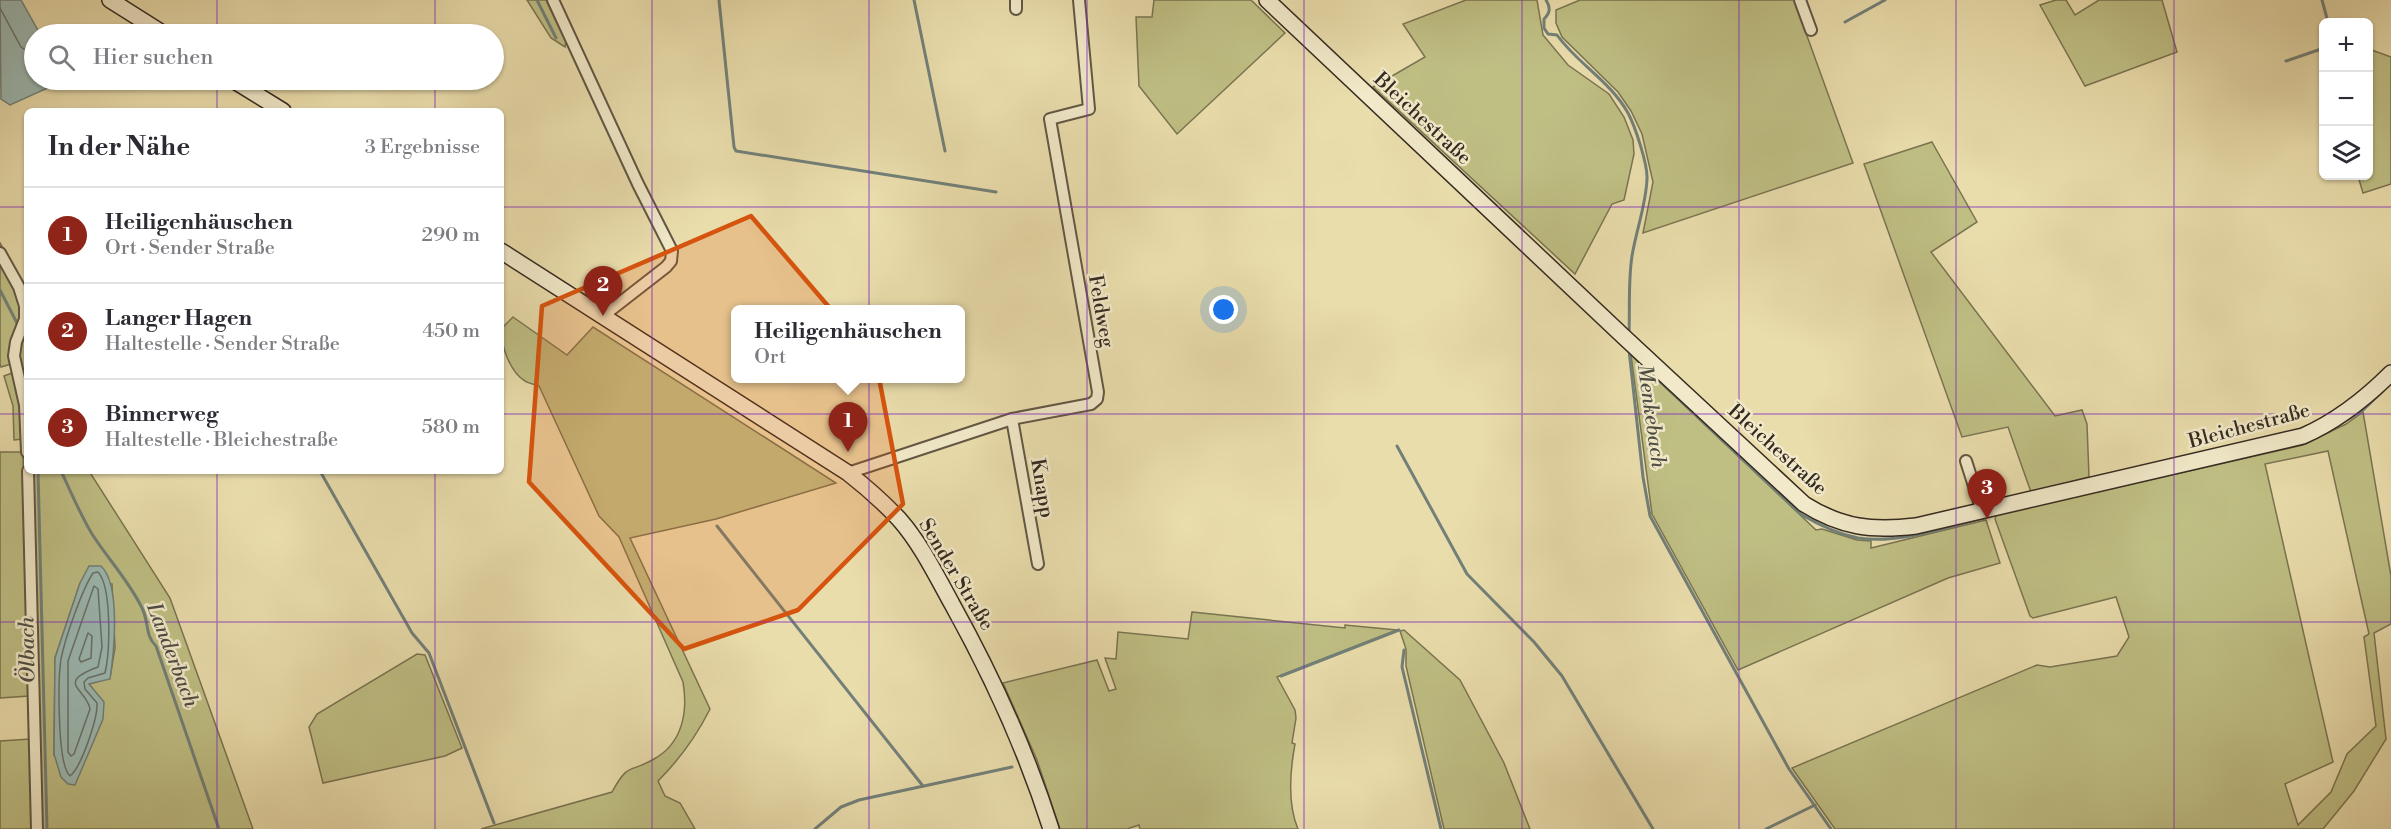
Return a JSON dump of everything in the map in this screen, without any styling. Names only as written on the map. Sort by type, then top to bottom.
[{"type":"street","points":[[110,0],[148,24]]},
{"type":"street","points":[[553,0],[638,184],[672,251],[671,261],[666,267],[603,316]]},
{"type":"street","name":"Feldweg","points":[[848,474],[1012,418],[1091,404],[1097,399],[1098,392],[1050,119],[1089,109],[1079,0]]},
{"type":"street","name":"Bleichestraße","points":[[1267,0],[1624,337],[1804,504],[1821,515],[1858,527],[1892,529],[1916,526],[2303,436],[2325,426],[2356,406],[2391,373]]},
{"type":"street","points":[[1800,0],[1811,30]]},
{"type":"street","points":[[249,90],[278,108]]},
{"type":"street","points":[[0,253],[24,301]]},
{"type":"street","name":"Sender Straße","points":[[504,253],[848,474],[900,520],[928,561],[980,655],[1005,708],[1051,829]]},
{"type":"street","points":[[24,322],[16,342],[14,363],[24,401]]},
{"type":"street","name":"Knapp","points":[[1012,418],[1038,564]]},
{"type":"street","points":[[1966,461],[1982,511]]},
{"type":"street","points":[[28,474],[37,829]]},
{"type":"highlighted area","points":[[751,216],[876,362],[903,504],[798,610],[684,649],[529,482],[542,306]]},
{"type":"green space","points":[[527,0],[546,0],[566,41],[565,47],[551,38]]},
{"type":"green space","points":[[1154,0],[1251,0],[1285,33],[1177,134],[1139,86],[1136,17],[1152,17]]},
{"type":"green space","points":[[1466,0],[1537,0],[1543,35],[1568,65],[1609,94],[1624,117],[1633,140],[1634,154],[1624,200],[1612,204],[1575,274],[1373,87],[1425,57],[1403,24]]},
{"type":"green space","points":[[1580,0],[1794,0],[1853,163],[1643,233],[1653,182],[1642,134],[1631,111],[1618,92],[1562,37],[1556,23],[1556,10]]},
{"type":"green space","points":[[2056,0],[2066,0],[2075,15],[2099,0],[2162,0],[2177,52],[2085,86],[2040,5]]},
{"type":"green space","points":[[2373,50],[2391,57],[2391,184],[2363,193],[2359,180],[2373,180]]},
{"type":"green space","points":[[1932,142],[1977,222],[1931,252],[2055,416],[2082,410],[2087,424],[2089,477],[2031,492],[2008,427],[1962,437],[1864,164]]},
{"type":"green space","points":[[0,243],[24,284],[24,385],[18,362],[1,367]]},
{"type":"green space","points":[[513,317],[567,355],[593,327],[836,483],[716,519],[630,538],[710,709],[687,747],[658,781],[665,796],[680,803],[695,829],[481,829],[612,792],[626,772],[654,759],[671,744],[681,725],[685,704],[683,682],[619,537],[599,516],[539,386],[520,377],[507,358],[504,347],[504,326]]},
{"type":"green space","points":[[1631,355],[1816,530],[1822,529],[1857,540],[1871,541],[1871,548],[1986,520],[2000,563],[1948,578],[1738,670],[1652,514]]},
{"type":"green space","points":[[12,373],[21,405],[23,439],[14,440],[13,406],[4,376]]},
{"type":"green space","points":[[2363,412],[2391,576],[2391,624],[2374,633],[2386,739],[2354,791],[2323,829],[1835,829],[1792,768],[2037,665],[2050,667],[2117,656],[2129,637],[2116,597],[2033,618],[2030,616],[1995,519],[1996,515],[2303,445],[2346,424]],"holes":[[[2328,451],[2369,634],[2364,637],[2376,726],[2347,754],[2331,792],[2298,825],[2285,784],[2333,762],[2265,464]]]},
{"type":"green space","points":[[0,452],[23,452],[29,696],[0,698]]},
{"type":"green space","points":[[31,474],[91,474],[170,598],[253,829],[42,829]],"holes":[[[80,583],[112,584],[115,648],[110,678],[89,684],[92,688],[54,754],[55,658]]]},
{"type":"green space","points":[[1192,612],[1345,628],[1345,625],[1397,630],[1277,677],[1295,710],[1292,743],[1295,744],[1290,787],[1292,809],[1298,829],[1140,829],[1139,825],[1127,829],[1060,829],[1037,760],[1003,683],[1097,660],[1109,691],[1116,689],[1105,658],[1116,659],[1118,632],[1188,639]]},
{"type":"green space","points":[[1404,630],[1460,680],[1504,763],[1530,829],[1444,829],[1406,666],[1406,649],[1400,631]]},
{"type":"green space","points":[[417,654],[425,655],[462,748],[445,756],[323,783],[309,727],[317,714]]},
{"type":"green space","points":[[30,739],[33,829],[0,829],[0,741]]},
{"type":"water","points":[[0,0],[21,0],[34,24],[24,24],[24,90],[43,90],[10,105],[1,99]]},
{"type":"water","points":[[89,566],[101,566],[111,588],[114,603],[113,653],[110,679],[89,684],[104,702],[103,719],[75,785],[68,784],[61,777],[54,754],[55,658],[80,583]]},
{"type":"waterway","points":[[537,0],[556,38]]},
{"type":"waterway","points":[[719,0],[736,151],[996,192]]},
{"type":"waterway","points":[[914,0],[945,151]]},
{"type":"waterway","name":"Menkebach","points":[[1546,0],[1549,10],[1544,19],[1544,28],[1548,34],[1557,35],[1621,102],[1631,119],[1643,155],[1647,173],[1646,189],[1631,266],[1629,335]]},
{"type":"waterway","points":[[1845,22],[1885,0]]},
{"type":"waterway","points":[[2322,0],[2327,18]]},
{"type":"waterway","points":[[2286,61],[2319,50]]},
{"type":"waterway","name":"Ölbach","points":[[0,290],[19,327]]},
{"type":"waterway","name":"Ölbach","points":[[22,333],[24,337]]},
{"type":"waterway","name":"Menkebach","points":[[1629,350],[1643,477],[1650,516],[1789,769],[1831,829]]},
{"type":"waterway","points":[[1649,371],[1802,515],[1829,529],[1858,538],[1889,539],[1921,534],[1984,518]]},
{"type":"waterway","points":[[2323,434],[2362,411],[2383,391]]},
{"type":"waterway","points":[[1397,446],[1467,574],[1534,642],[1562,676],[1653,829]]},
{"type":"waterway","name":"Ölbach","points":[[38,474],[47,829]]},
{"type":"waterway","name":"Landerbach","points":[[62,474],[92,534],[142,608],[150,638],[156,646],[219,829]]},
{"type":"waterway","points":[[322,474],[412,633],[429,653],[494,823]]},
{"type":"waterway","points":[[717,526],[923,786]]},
{"type":"waterway","points":[[1281,676],[1399,630]]},
{"type":"waterway","points":[[1404,650],[1402,667],[1441,829]]},
{"type":"waterway","points":[[815,829],[841,807],[859,800],[1012,767]]},
{"type":"waterway","points":[[1766,829],[1815,805]]},
{"type":"place","name":"Langer Hagen","points":[[603,316]]},
{"type":"place","name":"Heiligenhäuschen","points":[[848,452]]},
{"type":"place","name":"Binnerweg","points":[[1987,519]]}]
